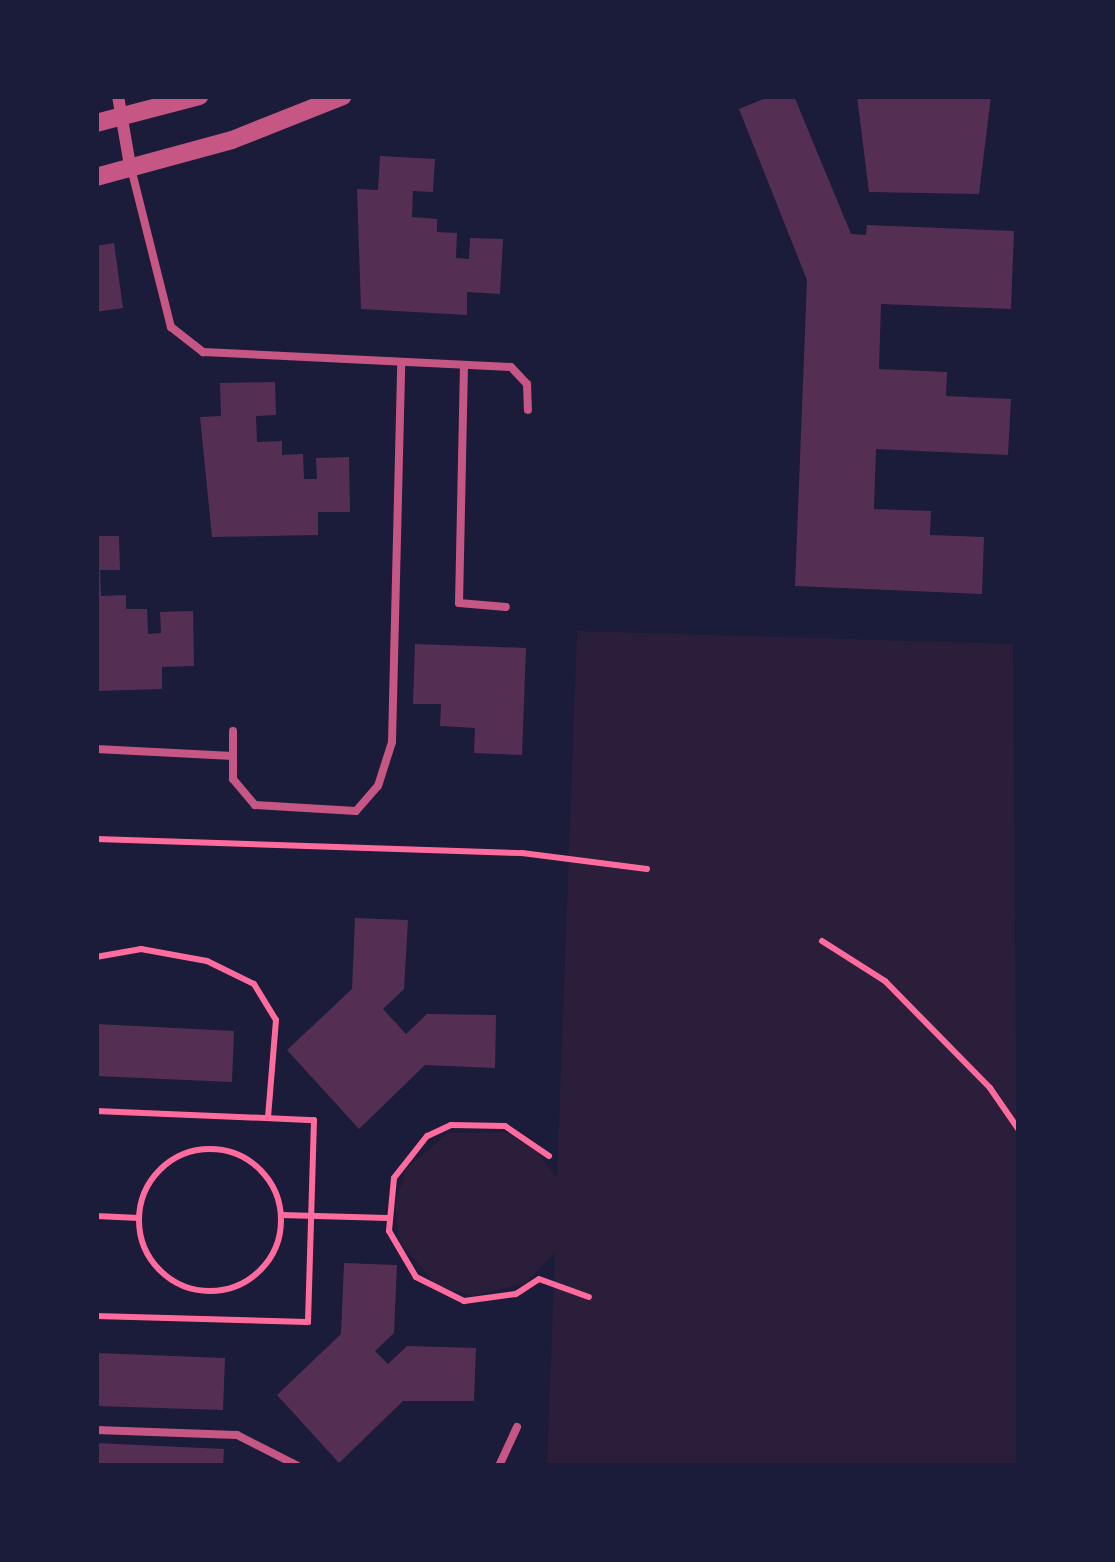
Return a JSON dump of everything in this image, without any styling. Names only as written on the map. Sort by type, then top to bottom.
[{"type":"street","points":[[118,96],[131,172]]},
{"type":"street","points":[[96,123],[200,96]]},
{"type":"street","points":[[96,177],[131,172],[343,96]]},
{"type":"lane","points":[[131,172],[170,327],[203,352],[512,367],[527,384],[528,410]]},
{"type":"lane","points":[[232,730],[233,778],[255,806],[356,812],[378,786],[392,742],[401,362]]},
{"type":"lane","points":[[464,365],[459,603],[506,607]]},
{"type":"lane","points":[[96,749],[233,756]]},
{"type":"lane","points":[[499,1466],[518,1427]]},
{"type":"lane","points":[[96,1430],[237,1435],[295,1466]]},
{"type":"path","points":[[96,839],[522,854],[646,869]]},
{"type":"path","points":[[822,941],[885,981],[990,1088],[1019,1130]]},
{"type":"path","points":[[96,957],[141,949],[207,961],[254,984],[276,1020],[268,1118]]},
{"type":"path","points":[[96,1111],[314,1120],[308,1322],[96,1316]]},
{"type":"path","points":[[549,1156],[505,1126],[452,1125],[407,1155],[394,1178],[388,1218],[399,1256],[416,1277],[464,1301],[503,1298],[539,1279],[589,1297]]},
{"type":"path","points":[[205,1148],[250,1160],[268,1177],[281,1215],[266,1265],[238,1286],[203,1292],[160,1272],[146,1253],[139,1218],[147,1184],[162,1166],[205,1148]]},
{"type":"path","points":[[281,1215],[388,1218]]},
{"type":"path","points":[[96,1216],[139,1218]]},
{"type":"shaded area","points":[[577,631],[1013,644],[1019,1466],[547,1466],[555,1252],[526,1283],[472,1296],[436,1285],[400,1242],[395,1205],[406,1169],[448,1133],[504,1132],[537,1151],[557,1178]]},
{"type":"building","points":[[771,96],[794,96],[851,234],[866,235],[867,225],[1014,231],[1011,309],[881,304],[879,369],[947,372],[946,396],[1011,399],[1008,455],[876,449],[874,509],[931,511],[930,535],[984,537],[982,594],[795,586],[807,280],[739,109]]},
{"type":"building","points":[[857,96],[991,96],[979,194],[869,192]]},
{"type":"building","points":[[380,156],[435,159],[433,192],[413,191],[412,217],[437,219],[437,232],[457,233],[456,258],[469,259],[470,238],[503,239],[500,294],[467,292],[467,315],[361,309],[357,189],[378,190]]},
{"type":"building","points":[[114,243],[123,308],[96,312],[96,246]]},
{"type":"building","points":[[275,382],[276,415],[256,416],[257,442],[282,441],[282,455],[303,454],[304,479],[317,479],[316,458],[349,457],[350,512],[318,512],[318,535],[212,537],[200,417],[221,416],[220,383]]},
{"type":"building","points":[[96,536],[119,536],[120,570],[100,570],[101,596],[126,595],[126,609],[147,609],[148,634],[161,633],[160,612],[193,611],[194,666],[162,667],[162,689],[96,691]]},
{"type":"building","points":[[415,644],[526,648],[522,755],[474,753],[475,728],[440,726],[441,704],[413,704]]},
{"type":"building","points":[[355,918],[408,920],[404,989],[383,1009],[406,1034],[427,1014],[496,1015],[495,1068],[425,1065],[359,1129],[287,1050],[352,989]]},
{"type":"building","points":[[96,1024],[234,1031],[232,1082],[96,1076]]},
{"type":"building","points":[[344,1263],[397,1265],[394,1333],[375,1351],[388,1364],[407,1346],[476,1348],[474,1401],[403,1401],[339,1463],[277,1395],[341,1334]]},
{"type":"building","points":[[96,1353],[225,1358],[223,1410],[96,1406]]},
{"type":"building","points":[[96,1443],[224,1449],[223,1466],[96,1466]]}]
